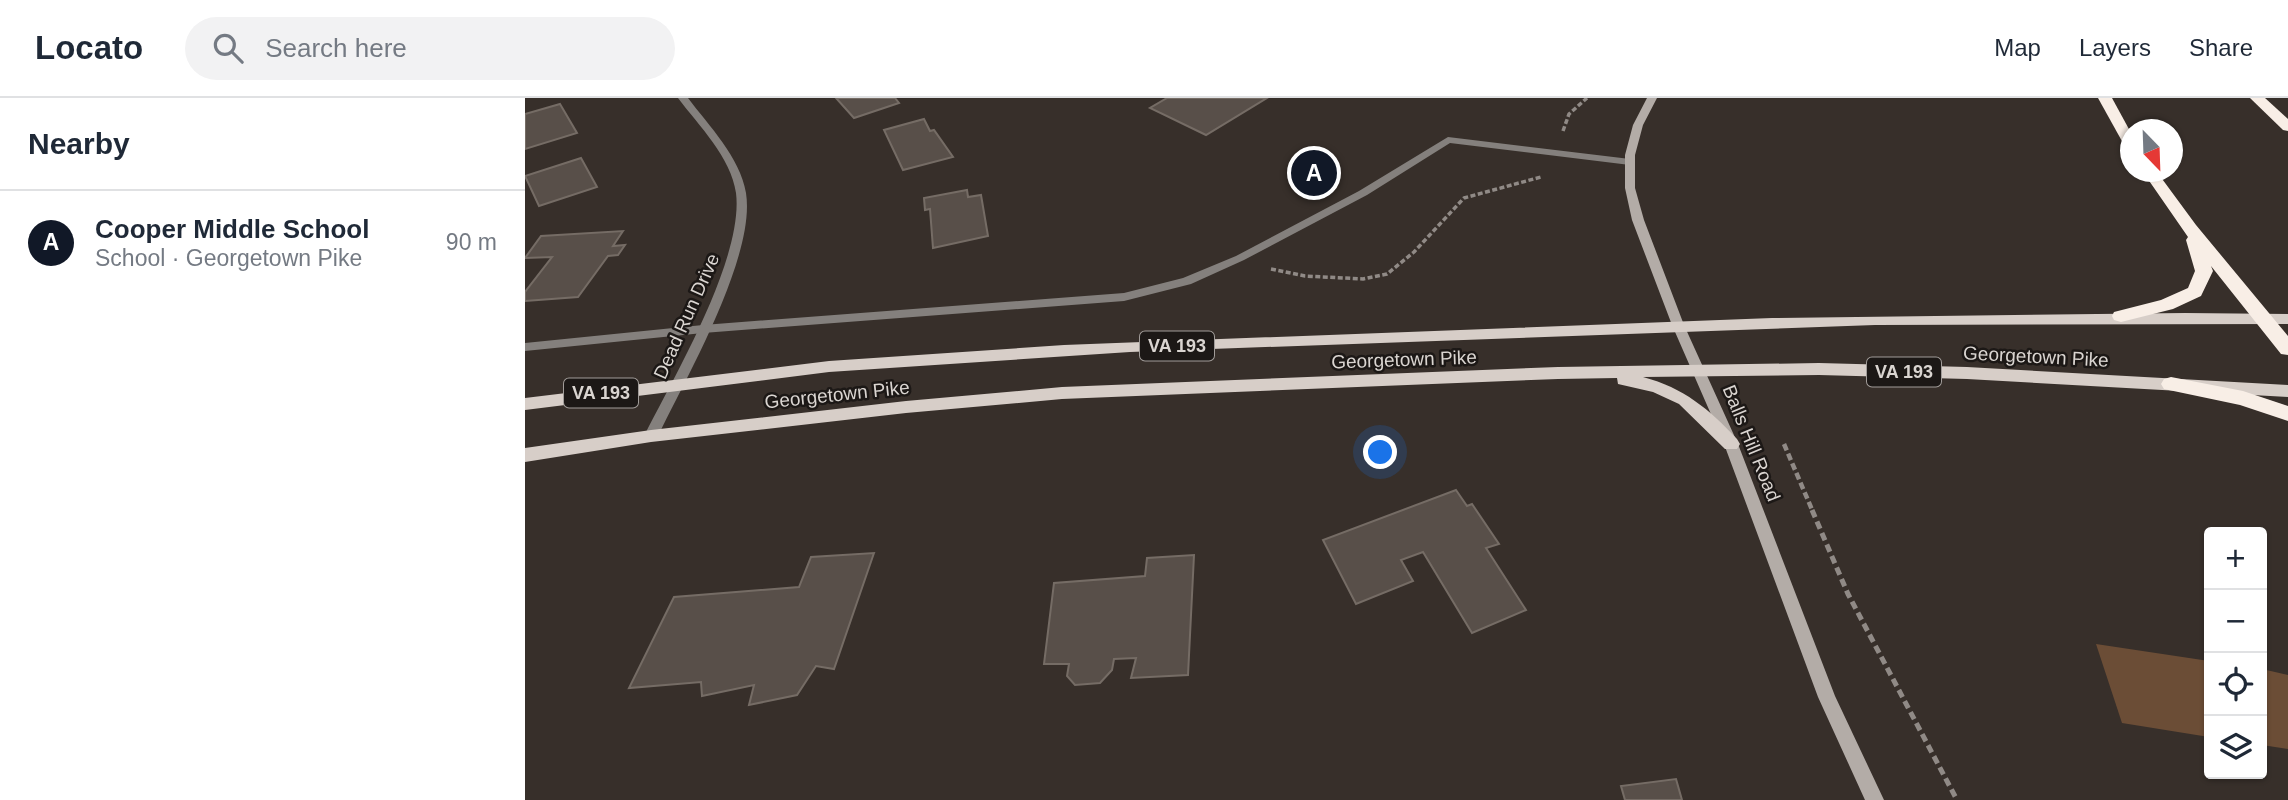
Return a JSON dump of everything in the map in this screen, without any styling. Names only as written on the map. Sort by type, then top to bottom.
[{"type":"highway","points":[[2105,98],[2120,125]]},
{"type":"highway","points":[[2257,98],[2288,127]]},
{"type":"highway","points":[[2157,182],[2190,229],[2288,349]]},
{"type":"highway","points":[[2121,316],[2167,305],[2195,292],[2204,271],[2190,229]]},
{"type":"highway","points":[[2171,384],[2243,398],[2288,414]]},
{"type":"main road","name":"Georgetown Pike","points":[[525,404],[676,382],[929,358],[1889,318],[2121,316],[2288,319]]},
{"type":"main road","name":"Georgetown Pike","points":[[525,454],[651,436],[906,407],[1062,393],[1558,373],[1698,369],[1940,373],[2288,391]]},
{"type":"main road","points":[[1558,373],[1646,383],[1664,388],[1689,401],[1731,444]]},
{"type":"street","name":"Dead Run Drive","points":[[651,436],[731,264],[740,226],[741,195],[734,170],[683,98]]},
{"type":"street","name":"Balls Hill Road","points":[[1652,98],[1638,125],[1630,162],[1630,188],[1638,220],[1678,325],[1731,444],[1827,696],[1875,800]]},
{"type":"street","points":[[525,347],[703,329],[1124,298],[1187,281],[1240,258],[1363,193],[1448,140],[1630,162]]},
{"type":"path","points":[[1240,258],[1264,268],[1305,276],[1363,279],[1387,274],[1414,252],[1464,198],[1550,173],[1556,165],[1569,114],[1587,98]]},
{"type":"path","points":[[1784,444],[1848,594],[1957,800]]},
{"type":"shaded area","points":[[2096,644],[2204,660],[2204,736],[2122,723]]},
{"type":"shaded area","points":[[2267,670],[2288,675],[2288,749],[2267,746]]},
{"type":"building","points":[[836,98],[895,98],[899,103],[854,118]]},
{"type":"building","points":[[1167,98],[1267,98],[1206,135],[1150,108]]},
{"type":"building","points":[[560,104],[577,133],[525,149],[525,114]]},
{"type":"building","points":[[924,119],[930,131],[934,130],[953,157],[903,170],[884,130]]},
{"type":"building","points":[[581,158],[597,187],[539,206],[525,176]]},
{"type":"building","points":[[967,190],[968,197],[981,195],[988,236],[933,248],[930,209],[925,210],[924,198]]},
{"type":"building","points":[[623,231],[613,246],[625,245],[618,255],[608,256],[578,297],[525,301],[525,292],[552,257],[525,258],[541,236]]},
{"type":"building","points":[[1456,490],[1467,506],[1472,504],[1499,544],[1486,548],[1526,610],[1472,633],[1423,552],[1401,560],[1413,581],[1356,604],[1323,540]]},
{"type":"building","points":[[874,553],[834,669],[816,666],[797,695],[749,705],[754,685],[702,696],[701,682],[629,688],[674,597],[799,587],[811,557]]},
{"type":"building","points":[[1194,555],[1188,675],[1131,678],[1136,658],[1114,659],[1112,670],[1100,683],[1075,685],[1067,676],[1069,664],[1044,664],[1054,583],[1145,576],[1147,558]]},
{"type":"building","points":[[1676,779],[1682,800],[1625,800],[1621,786]]},
{"type":"place","name":"Cooper Middle School","points":[[1314,173]]}]
